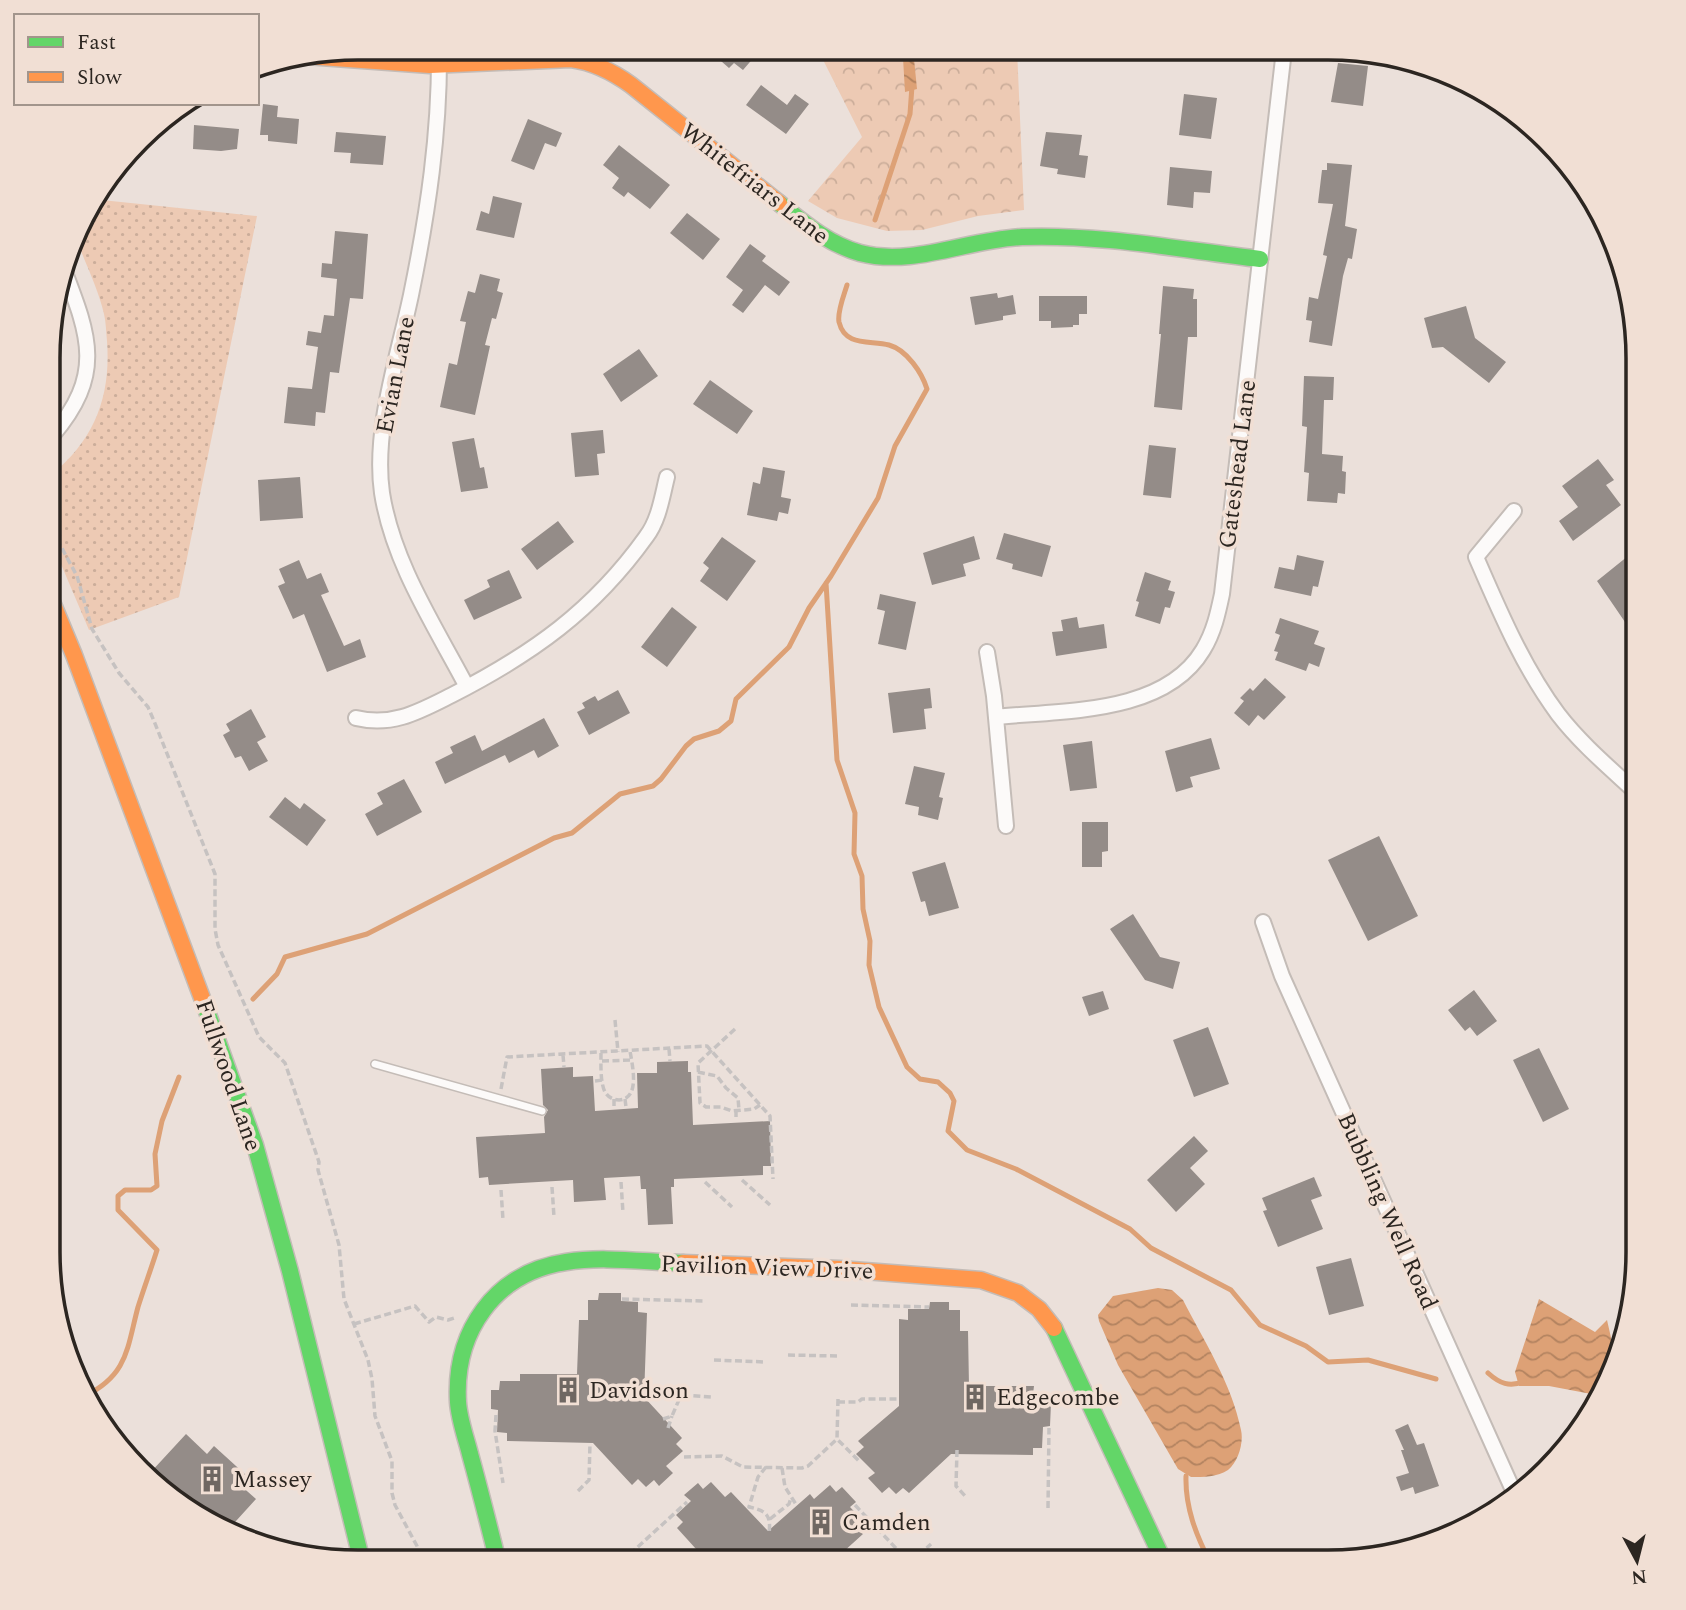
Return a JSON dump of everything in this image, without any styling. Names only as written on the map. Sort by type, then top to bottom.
[{"type":"street","name":"Whitefriars Lane","points":[[351,60],[439,65],[549,60]]},
{"type":"street","name":"Evian Lane","points":[[439,60],[439,115],[431,185],[385,417],[380,477],[389,527],[405,568],[467,687]]},
{"type":"street","name":"Whitefriars Lane","points":[[578,60],[614,73],[815,232],[833,244],[859,254],[887,258],[916,256],[987,240],[1023,237],[1064,238],[1260,259]]},
{"type":"street","name":"Gateshead Lane","points":[[996,717],[1126,703],[1153,693],[1179,677],[1203,650],[1217,619],[1283,60]]},
{"type":"street","points":[[60,424],[79,395],[85,375],[88,346],[83,321],[69,284]]},
{"type":"street","points":[[356,718],[381,722],[409,716],[525,655],[571,620],[597,596],[648,536],[659,511],[667,477]]},
{"type":"street","points":[[1514,510],[1476,557],[1532,675],[1560,716],[1596,756],[1626,783]]},
{"type":"street","name":"Fullwood Lane","points":[[60,624],[84,681],[255,1145],[290,1271],[359,1550]]},
{"type":"street","points":[[987,652],[1006,826]]},
{"type":"street","name":"Bubbling Well Road","points":[[1263,922],[1282,976],[1512,1487]]},
{"type":"street","name":"Pavilion View Drive","points":[[496,1550],[458,1405],[456,1379],[464,1340],[476,1318],[496,1294],[511,1282],[555,1263],[597,1260],[921,1274],[981,1280],[1018,1293],[1039,1309],[1058,1332],[1158,1550]]},
{"type":"lane","points":[[375,1064],[542,1111]]},
{"type":"path","points":[[60,545],[77,576],[85,612],[92,629],[119,673],[148,707],[215,874],[215,929],[218,945],[259,1037],[285,1063],[319,1162],[318,1170],[339,1245],[344,1299],[362,1341],[372,1379],[375,1416],[392,1461],[392,1493],[395,1505],[418,1550]]},
{"type":"path","points":[[615,1020],[618,1052]]},
{"type":"path","points":[[735,1029],[698,1063],[700,1103],[706,1107],[738,1110],[754,1109],[760,1105]]},
{"type":"path","points":[[499,1099],[508,1057],[708,1046],[770,1116],[773,1179]]},
{"type":"path","points":[[669,1049],[670,1061]]},
{"type":"path","points":[[626,1107],[625,1099],[633,1086],[630,1051]]},
{"type":"path","points":[[600,1053],[606,1093],[614,1100],[625,1099]]},
{"type":"path","points":[[564,1055],[564,1067]]},
{"type":"path","points":[[601,1061],[631,1059]]},
{"type":"path","points":[[692,1076],[717,1076],[738,1098],[737,1120]]},
{"type":"path","points":[[595,1081],[603,1080]]},
{"type":"path","points":[[614,1100],[614,1107]]},
{"type":"path","points":[[742,1180],[770,1205]]},
{"type":"path","points":[[621,1182],[623,1213]]},
{"type":"path","points":[[705,1182],[732,1207]]},
{"type":"path","points":[[552,1187],[554,1217]]},
{"type":"path","points":[[501,1190],[503,1220]]},
{"type":"path","points":[[622,1299],[705,1301]]},
{"type":"path","points":[[851,1305],[929,1307]]},
{"type":"path","points":[[354,1324],[415,1306],[429,1322],[436,1317],[448,1320],[454,1318]]},
{"type":"path","points":[[788,1355],[838,1356]]},
{"type":"path","points":[[715,1360],[766,1362]]},
{"type":"path","points":[[641,1392],[711,1397]]},
{"type":"path","points":[[668,1428],[681,1395]]},
{"type":"path","points":[[684,1457],[722,1456],[743,1467],[805,1468],[837,1439],[838,1401],[900,1399]]},
{"type":"path","points":[[496,1415],[495,1431],[503,1483]]},
{"type":"path","points":[[663,1419],[672,1416]]},
{"type":"path","points":[[1048,1508],[1049,1428]]},
{"type":"path","points":[[837,1439],[859,1461]]},
{"type":"path","points":[[578,1491],[589,1480],[590,1443]]},
{"type":"path","points":[[957,1450],[956,1486],[966,1497]]},
{"type":"path","points":[[766,1467],[755,1484],[749,1507],[764,1513],[770,1519]]},
{"type":"path","points":[[782,1468],[785,1487],[797,1506]]},
{"type":"path","points":[[769,1534],[770,1519],[789,1504],[791,1496]]},
{"type":"path","points":[[634,1550],[687,1502]]},
{"type":"path","points":[[855,1505],[898,1550]]},
{"type":"path","points":[[924,1550],[931,1544]]},
{"type":"green space","points":[[823,60],[1017,60],[1024,210],[978,216],[922,230],[887,231],[837,218],[808,201],[862,137]]},
{"type":"green space","points":[[105,200],[257,216],[179,597],[89,630],[60,562],[60,467],[89,431],[103,398],[108,361],[105,317],[80,249]]},
{"type":"water","points":[[903,60],[914,60],[917,89],[905,92]]},
{"type":"water","points":[[1158,1288],[1172,1290],[1183,1300],[1216,1363],[1237,1413],[1242,1435],[1239,1452],[1232,1467],[1220,1474],[1191,1477],[1178,1469],[1118,1365],[1099,1321],[1098,1315],[1113,1296]]},
{"type":"water","points":[[1539,1299],[1595,1332],[1607,1320],[1613,1342],[1591,1394],[1549,1386],[1519,1386],[1515,1372]]},
{"type":"building","points":[[720,60],[752,60],[743,70],[734,63],[729,68]]},
{"type":"building","points":[[1338,63],[1368,66],[1363,106],[1331,102]]},
{"type":"building","points":[[761,85],[787,105],[795,94],[809,104],[786,134],[746,105]]},
{"type":"building","points":[[1184,94],[1217,98],[1211,139],[1179,135]]},
{"type":"building","points":[[263,104],[278,106],[277,117],[299,119],[297,144],[268,141],[268,135],[260,135]]},
{"type":"building","points":[[528,119],[562,133],[556,147],[545,143],[534,170],[511,161]]},
{"type":"building","points":[[194,125],[239,129],[237,149],[193,149]]},
{"type":"building","points":[[336,132],[386,136],[383,165],[350,163],[351,153],[334,152]]},
{"type":"building","points":[[1046,132],[1082,135],[1079,155],[1088,156],[1085,178],[1057,174],[1058,169],[1040,166]]},
{"type":"building","points":[[619,145],[670,185],[650,209],[628,192],[624,197],[612,188],[619,178],[603,165]]},
{"type":"building","points":[[1327,163],[1352,165],[1345,226],[1357,229],[1352,259],[1348,258],[1343,276],[1332,346],[1309,342],[1312,321],[1306,320],[1309,297],[1318,299],[1327,256],[1323,255],[1333,204],[1318,203],[1322,170],[1327,170]]},
{"type":"building","points":[[1170,167],[1212,171],[1210,193],[1194,192],[1193,208],[1167,205]]},
{"type":"building","points":[[493,196],[522,203],[514,238],[476,230],[481,211],[489,214]]},
{"type":"building","points":[[687,213],[720,239],[703,260],[670,233]]},
{"type":"building","points":[[335,231],[368,234],[363,299],[350,298],[339,373],[330,372],[325,413],[316,412],[315,426],[284,423],[288,387],[312,389],[318,347],[306,345],[308,331],[321,333],[324,315],[334,316],[337,279],[321,277],[322,263],[332,264]]},
{"type":"building","points":[[750,244],[766,256],[762,261],[790,282],[779,296],[765,285],[743,313],[732,305],[743,290],[726,277]]},
{"type":"building","points":[[480,274],[500,279],[497,291],[503,293],[496,319],[492,318],[485,345],[490,346],[475,415],[440,407],[449,363],[457,365],[466,322],[460,321],[468,291],[475,293]]},
{"type":"building","points":[[1163,286],[1194,289],[1193,299],[1197,299],[1197,337],[1188,337],[1182,410],[1154,407]]},
{"type":"building","points":[[997,293],[998,298],[1013,295],[1016,314],[1003,316],[1003,320],[975,325],[970,297]]},
{"type":"building","points":[[1039,296],[1087,296],[1087,314],[1079,314],[1079,325],[1051,328],[1051,321],[1039,321]]},
{"type":"building","points":[[1466,306],[1475,338],[1506,362],[1489,383],[1443,347],[1432,348],[1424,318]]},
{"type":"building","points":[[639,349],[658,376],[621,402],[603,374]]},
{"type":"building","points":[[1304,376],[1334,377],[1333,400],[1324,400],[1322,454],[1343,456],[1342,471],[1346,472],[1345,494],[1338,493],[1337,503],[1307,501],[1309,473],[1304,472],[1307,427],[1302,426]]},
{"type":"building","points":[[710,380],[753,411],[737,434],[693,404]]},
{"type":"building","points":[[603,430],[605,453],[597,454],[599,475],[575,477],[571,433]]},
{"type":"building","points":[[474,438],[480,468],[484,467],[488,488],[461,492],[452,442]]},
{"type":"building","points":[[1149,445],[1176,448],[1171,498],[1143,495]]},
{"type":"building","points":[[1598,459],[1614,480],[1606,485],[1621,505],[1573,541],[1559,521],[1578,507],[1562,486]]},
{"type":"building","points":[[763,467],[785,471],[781,497],[791,499],[788,514],[779,512],[777,521],[747,515],[753,482],[760,484]]},
{"type":"building","points":[[300,477],[303,518],[260,521],[258,480]]},
{"type":"building","points":[[558,521],[574,542],[537,570],[521,549]]},
{"type":"building","points":[[1004,533],[1051,546],[1042,577],[1012,569],[1013,564],[996,559]]},
{"type":"building","points":[[974,536],[980,559],[963,564],[966,576],[932,585],[923,553]]},
{"type":"building","points":[[722,537],[756,561],[727,601],[700,581],[709,568],[703,563]]},
{"type":"building","points":[[1297,555],[1324,561],[1318,587],[1313,586],[1311,596],[1274,588],[1279,567],[1294,570]]},
{"type":"building","points":[[1626,558],[1626,624],[1597,581]]},
{"type":"building","points":[[299,560],[307,579],[321,573],[329,592],[321,595],[344,646],[360,639],[366,657],[327,672],[304,614],[293,619],[278,586],[285,583],[279,569]]},
{"type":"building","points":[[509,570],[522,598],[474,620],[464,600],[490,587],[487,580]]},
{"type":"building","points":[[1145,572],[1171,581],[1168,590],[1175,592],[1170,608],[1165,607],[1160,624],[1135,616],[1139,602],[1136,601]]},
{"type":"building","points":[[880,594],[916,602],[906,650],[878,644],[885,611],[877,609]]},
{"type":"building","points":[[672,607],[697,627],[667,667],[641,647]]},
{"type":"building","points":[[1077,617],[1079,628],[1104,624],[1107,648],[1056,656],[1052,632],[1063,631],[1061,620]]},
{"type":"building","points":[[1280,618],[1319,631],[1314,644],[1325,648],[1319,667],[1309,663],[1306,671],[1275,660],[1278,652],[1274,651],[1280,635],[1275,633]]},
{"type":"building","points":[[1265,678],[1286,697],[1264,720],[1258,715],[1249,726],[1234,713],[1244,701],[1240,698],[1250,688],[1253,691]]},
{"type":"building","points":[[930,688],[932,708],[924,709],[926,729],[893,733],[888,693]]},
{"type":"building","points":[[618,690],[630,713],[589,735],[577,712],[585,708],[582,703],[595,696],[598,701]]},
{"type":"building","points":[[251,709],[266,737],[257,742],[268,761],[249,771],[241,756],[235,758],[223,735],[230,731],[226,724]]},
{"type":"building","points":[[544,718],[559,746],[538,758],[534,750],[509,763],[505,755],[445,784],[435,762],[453,753],[450,747],[475,735],[482,751]]},
{"type":"building","points":[[1211,738],[1220,769],[1190,777],[1193,787],[1176,792],[1165,751]]},
{"type":"building","points":[[1092,741],[1097,788],[1070,791],[1063,745]]},
{"type":"building","points":[[914,766],[945,773],[939,797],[943,798],[938,820],[918,815],[919,807],[905,804]]},
{"type":"building","points":[[404,779],[422,812],[377,836],[365,814],[383,804],[377,793]]},
{"type":"building","points":[[285,797],[300,809],[304,803],[326,820],[307,846],[269,817]]},
{"type":"building","points":[[1082,822],[1108,822],[1108,851],[1102,852],[1102,867],[1082,867]]},
{"type":"building","points":[[1379,836],[1418,916],[1368,941],[1328,860]]},
{"type":"building","points":[[945,862],[959,908],[929,916],[925,901],[921,902],[912,872]]},
{"type":"building","points":[[1133,914],[1160,957],[1180,962],[1173,989],[1145,980],[1110,929]]},
{"type":"building","points":[[1474,990],[1497,1021],[1477,1036],[1470,1027],[1465,1031],[1448,1010]]},
{"type":"building","points":[[1103,991],[1109,1009],[1089,1016],[1082,997]]},
{"type":"building","points":[[1208,1027],[1229,1084],[1194,1097],[1173,1040]]},
{"type":"building","points":[[1539,1048],[1569,1109],[1543,1122],[1513,1060]]},
{"type":"building","points":[[688,1061],[688,1072],[691,1072],[693,1125],[770,1121],[771,1166],[763,1166],[763,1175],[674,1179],[674,1187],[671,1187],[673,1224],[648,1225],[646,1189],[641,1189],[640,1176],[604,1178],[606,1200],[574,1202],[573,1180],[489,1185],[488,1177],[479,1178],[476,1137],[545,1133],[544,1117],[548,1110],[543,1105],[541,1069],[573,1067],[573,1077],[593,1076],[595,1111],[638,1108],[637,1073],[657,1073],[657,1062]]},
{"type":"building","points":[[1194,1136],[1208,1151],[1190,1168],[1205,1184],[1176,1212],[1147,1180]]},
{"type":"building","points":[[1314,1177],[1322,1196],[1311,1200],[1323,1229],[1278,1247],[1263,1211],[1267,1210],[1262,1198]]},
{"type":"building","points":[[1351,1258],[1364,1306],[1329,1315],[1316,1267]]},
{"type":"building","name":"Davidson","points":[[599,1293],[621,1293],[621,1301],[638,1302],[638,1312],[647,1313],[644,1397],[682,1438],[676,1444],[683,1451],[666,1466],[673,1473],[659,1486],[654,1480],[646,1487],[638,1479],[632,1485],[593,1443],[507,1441],[507,1433],[497,1432],[498,1410],[491,1409],[491,1390],[499,1390],[500,1381],[520,1381],[520,1374],[577,1374],[579,1320],[588,1320],[588,1300],[598,1300]]},
{"type":"building","name":"Edgecombe","points":[[930,1302],[949,1302],[949,1310],[960,1310],[960,1331],[968,1331],[969,1386],[1034,1386],[1033,1394],[1043,1394],[1043,1403],[1051,1403],[1050,1426],[1043,1427],[1042,1448],[1033,1448],[1033,1455],[951,1454],[909,1493],[903,1488],[896,1494],[889,1487],[882,1493],[868,1478],[875,1473],[856,1454],[864,1447],[858,1441],[899,1406],[899,1319],[908,1320],[908,1309],[929,1309]]},
{"type":"building","points":[[1408,1424],[1417,1445],[1424,1443],[1439,1486],[1415,1494],[1413,1487],[1401,1491],[1396,1477],[1409,1473],[1401,1450],[1404,1450],[1395,1430]]},
{"type":"building","name":"Massey","points":[[186,1434],[207,1454],[214,1446],[247,1476],[239,1484],[256,1499],[234,1523],[192,1500],[154,1469]]},
{"type":"building","name":"Camden","points":[[711,1482],[725,1497],[731,1492],[768,1531],[810,1494],[814,1499],[830,1485],[836,1492],[842,1487],[856,1502],[850,1507],[864,1522],[857,1528],[863,1534],[845,1550],[697,1550],[677,1528],[683,1522],[676,1515],[691,1501],[684,1495],[698,1483],[703,1489]]},
{"type":"waterway","points":[[875,220],[910,114],[912,86]]},
{"type":"waterway","points":[[253,999],[277,974],[285,957],[367,934],[554,838],[572,833],[620,794],[653,786],[694,739],[719,731],[731,721],[736,699],[789,647],[809,608],[878,498],[895,446],[927,389],[918,369],[902,352],[889,345],[852,339],[842,330],[839,313],[847,285]]},
{"type":"waterway","points":[[826,583],[837,760],[855,813],[854,854],[862,876],[863,909],[870,941],[869,965],[879,1007],[907,1067],[920,1079],[938,1082],[954,1101],[948,1131],[967,1150],[1016,1169],[1130,1229],[1151,1248],[1231,1290],[1260,1325],[1306,1346],[1328,1362],[1368,1360],[1436,1379]]},
{"type":"waterway","points":[[94,1391],[110,1379],[124,1359],[157,1250],[118,1210],[118,1196],[125,1190],[151,1190],[157,1186],[155,1154],[162,1121],[179,1077]]},
{"type":"waterway","points":[[1488,1373],[1505,1383],[1524,1381]]},
{"type":"waterway","points":[[1186,1476],[1187,1499],[1192,1520],[1204,1550]]},
{"type":"traffic: fast","points":[[779,203],[837,244],[860,253],[880,256],[921,255],[1002,239],[1052,237],[1111,240],[1260,259]]},
{"type":"traffic: fast","points":[[205,1006],[255,1145],[290,1271],[359,1550]]},
{"type":"traffic: fast","points":[[495,1550],[458,1402],[463,1352],[471,1330],[484,1310],[499,1293],[518,1279],[541,1268],[566,1262],[609,1259],[683,1263]]},
{"type":"traffic: fast","points":[[1054,1328],[1158,1550]]},
{"type":"traffic: slow","points":[[362,60],[430,65],[548,60]]},
{"type":"traffic: slow","points":[[577,60],[595,65],[631,85],[779,203]]},
{"type":"traffic: slow","points":[[60,621],[205,1006]]},
{"type":"traffic: slow","points":[[683,1263],[839,1269],[981,1280],[1018,1293],[1039,1309],[1054,1328]]},
{"type":"place","name":"Davidson","points":[[568,1390]]},
{"type":"place","name":"Edgecombe","points":[[975,1397]]},
{"type":"place","name":"Massey","points":[[212,1479]]},
{"type":"place","name":"Camden","points":[[821,1522]]}]
